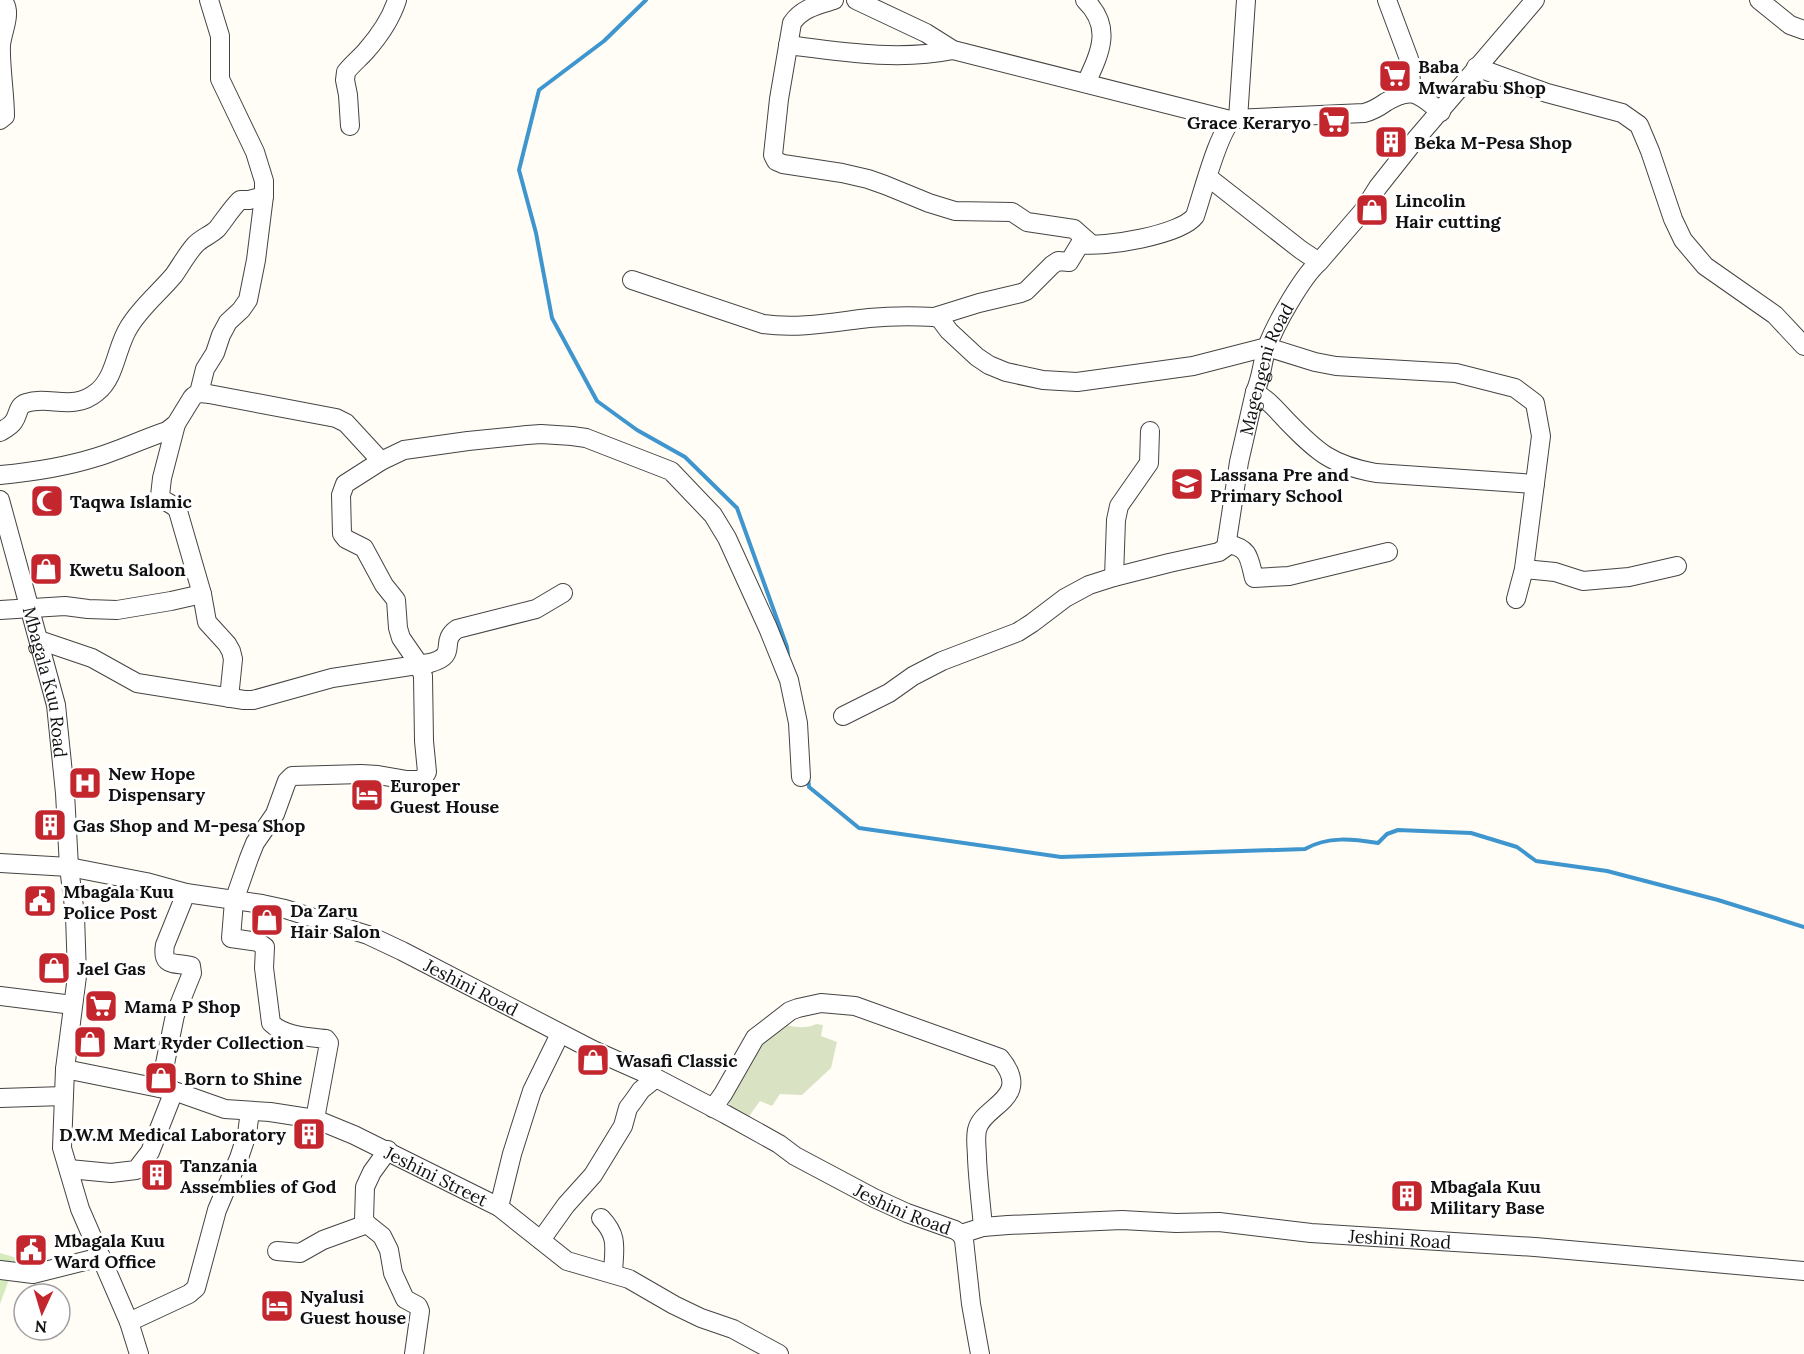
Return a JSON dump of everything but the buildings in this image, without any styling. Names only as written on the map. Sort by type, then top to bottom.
[{"type":"street","points":[[199,393],[205,369],[215,353],[221,335],[228,322],[248,300],[256,260],[264,196],[264,181],[255,153],[219,75],[220,36],[209,0]]},
{"type":"street","points":[[350,126],[346,72],[386,26],[392,17],[397,0]]},
{"type":"street","points":[[834,0],[799,14],[792,23],[779,99],[773,155],[776,161],[868,179],[955,211],[1012,212],[1027,222],[1074,230],[1091,244]]},
{"type":"street","points":[[856,0],[926,33],[953,50],[1234,119],[1364,113],[1392,98],[1412,93],[1421,96],[1441,112]]},
{"type":"street","points":[[1084,0],[1091,6],[1102,32],[1101,47],[1086,83]]},
{"type":"street","points":[[934,317],[1026,291],[1052,265],[1058,261],[1068,262],[1080,244],[1128,242],[1190,222],[1195,216],[1220,143],[1234,119],[1246,0]]},
{"type":"street","points":[[1387,0],[1409,60],[1412,93]]},
{"type":"street","name":"Magengeni Road","points":[[1228,544],[1239,462],[1255,392],[1260,383],[1267,347],[1289,303],[1311,269],[1363,211],[1378,187],[1416,139],[1535,0]]},
{"type":"street","points":[[1759,0],[1790,25],[1804,30]]},
{"type":"street","points":[[0,2],[5,4],[7,11],[0,48],[5,116],[0,120]]},
{"type":"street","points":[[788,45],[898,55],[921,55],[953,50]]},
{"type":"street","points":[[1476,68],[1547,93],[1622,113],[1639,125],[1672,219],[1683,240],[1705,266],[1775,315],[1804,346]]},
{"type":"street","points":[[1208,177],[1319,262]]},
{"type":"street","points":[[0,432],[15,420],[19,408],[24,403],[35,401],[70,403],[88,399],[105,385],[128,327],[140,310],[174,275],[191,249],[216,230],[240,200],[264,196]]},
{"type":"street","points":[[632,280],[774,326],[803,326],[892,316],[934,317],[940,319],[949,331],[977,357],[996,368],[1043,380],[1091,381],[1193,366],[1267,347],[1336,366],[1456,373],[1515,388],[1535,403],[1541,436],[1524,569],[1516,599]]},
{"type":"street","points":[[1255,392],[1268,400],[1320,453],[1354,469],[1376,473],[1535,484]]},
{"type":"street","points":[[229,698],[233,659],[231,651],[207,622],[202,594],[178,511],[160,495],[176,424],[192,398],[199,393],[209,394],[336,418],[346,423],[381,461]]},
{"type":"street","points":[[0,475],[39,471],[97,457],[167,431],[176,424]]},
{"type":"street","points":[[1114,577],[1116,520],[1119,506],[1149,463],[1150,431]]},
{"type":"street","points":[[315,1119],[329,1043],[326,1039],[295,1034],[272,1025],[269,1018],[264,968],[265,947],[258,942],[231,938],[234,901],[255,843],[275,814],[287,781],[292,776],[361,774],[419,780],[427,772],[423,741],[423,676],[419,664],[400,638],[396,600],[384,585],[364,548],[346,539],[342,534],[341,495],[345,484],[381,461],[404,450],[541,434],[586,438],[665,468],[675,474],[713,515],[727,538],[772,637],[789,680],[798,723],[801,777]]},
{"type":"street","name":"Mbagala Kuu Road","points":[[0,500],[56,705],[65,793],[76,976],[66,1069],[62,1148],[80,1209],[129,1323],[139,1354]]},
{"type":"street","points":[[843,716],[889,693],[913,676],[942,661],[1018,632],[1076,591],[1114,577],[1219,552],[1228,544],[1244,550],[1249,557],[1254,578],[1289,576],[1388,552]]},
{"type":"street","points":[[1524,569],[1555,572],[1583,581],[1629,577],[1677,566]]},
{"type":"street","points":[[39,640],[92,658],[137,683],[253,700],[332,678],[430,663],[444,658],[450,636],[457,629],[536,609],[563,593]]},
{"type":"street","points":[[0,610],[65,606],[117,610],[171,602],[202,594]]},
{"type":"street","name":"Jeshini Road","points":[[0,863],[69,867],[146,882],[186,893],[285,909],[368,935],[560,1034],[656,1078],[874,1198],[961,1234],[983,1227],[1122,1220],[1176,1223],[1220,1222],[1311,1233],[1524,1246],[1804,1271]]},
{"type":"street","points":[[69,1169],[111,1173],[134,1171],[150,1152],[167,1090],[175,1016],[192,973],[190,965],[169,962],[164,958],[165,945],[186,893]]},
{"type":"street","points":[[0,996],[73,1005]]},
{"type":"street","points":[[713,1108],[755,1038],[790,1011],[821,1003],[855,1006],[1000,1058],[1010,1072],[1009,1091],[1005,1100],[980,1123],[976,1132],[983,1227]]},
{"type":"street","points":[[499,1207],[512,1154],[532,1090],[560,1034]]},
{"type":"street","name":"Jeshini Street","points":[[66,1069],[167,1090],[225,1109],[315,1119],[388,1150],[499,1207],[567,1261],[613,1273],[633,1281],[674,1305],[701,1318],[733,1329],[779,1354]]},
{"type":"street","points":[[541,1240],[566,1205],[593,1175],[623,1126],[628,1108],[641,1090],[656,1078]]},
{"type":"street","points":[[0,1098],[64,1096]]},
{"type":"street","points":[[129,1323],[189,1294],[196,1288],[217,1210],[244,1142],[250,1111]]},
{"type":"street","points":[[388,1150],[372,1172],[365,1187],[363,1216],[367,1224],[382,1236],[393,1273],[405,1299],[418,1306],[420,1311],[414,1354]]},
{"type":"street","points":[[601,1218],[612,1232],[615,1245],[613,1273]]},
{"type":"street","points":[[278,1251],[300,1253],[323,1240],[367,1224]]},
{"type":"street","points":[[961,1234],[964,1240],[971,1304],[980,1354]]},
{"type":"street","points":[[0,1270],[33,1274],[101,1257]]},
{"type":"green space","points":[[782,1022],[789,1026],[799,1027],[823,1025],[821,1036],[837,1042],[831,1068],[802,1095],[780,1094],[772,1106],[760,1101],[747,1119],[734,1111],[729,1101],[729,1089],[743,1063]]},
{"type":"green space","points":[[0,1253],[17,1258],[0,1304]]},
{"type":"waterway","points":[[646,0],[604,41],[539,90],[519,170],[536,233],[552,318],[597,401],[637,430],[685,457],[737,508],[788,655]]},
{"type":"waterway","points":[[808,778],[809,787],[859,828],[1061,857],[1305,849],[1331,840],[1378,843],[1387,834],[1398,830],[1471,833],[1517,847],[1536,861],[1607,871],[1718,900],[1804,927]]},
{"type":"place","name":"Baba Mwarabu Shop","points":[[1395,76]]},
{"type":"place","name":"Grace Keraryo","points":[[1334,122]]},
{"type":"place","name":"Beka M-Pesa Shop","points":[[1391,142]]},
{"type":"place","name":"Lincolin Hair cutting","points":[[1372,210]]},
{"type":"place","name":"Lassana Pre and Primary School","points":[[1187,484]]},
{"type":"place","name":"Taqwa Islamic","points":[[47,501]]},
{"type":"place","name":"Kwetu Saloon","points":[[46,569]]},
{"type":"place","name":"New Hope Dispensary","points":[[85,783]]},
{"type":"place","name":"Europer Guest House","points":[[367,795]]},
{"type":"place","name":"Gas Shop and M-pesa Shop","points":[[50,825]]},
{"type":"place","name":"Mbagala Kuu Police Post","points":[[40,901]]},
{"type":"place","name":"Da Zaru Hair Salon","points":[[267,920]]},
{"type":"place","name":"Jael Gas","points":[[54,968]]},
{"type":"place","name":"Mama P Shop","points":[[101,1006]]},
{"type":"place","name":"Mart Ryder Collection","points":[[90,1042]]},
{"type":"place","name":"Wasafi Classic","points":[[593,1060]]},
{"type":"place","name":"Born to Shine","points":[[161,1078]]},
{"type":"place","name":"D.W.M Medical Laboratory","points":[[309,1134]]},
{"type":"place","name":"Tanzania Assemblies of God","points":[[157,1175]]},
{"type":"place","name":"Mbagala Kuu Military Base","points":[[1407,1196]]},
{"type":"place","name":"Mbagala Kuu Ward Office","points":[[31,1250]]},
{"type":"place","name":"Nyalusi Guest house","points":[[277,1306]]}]
